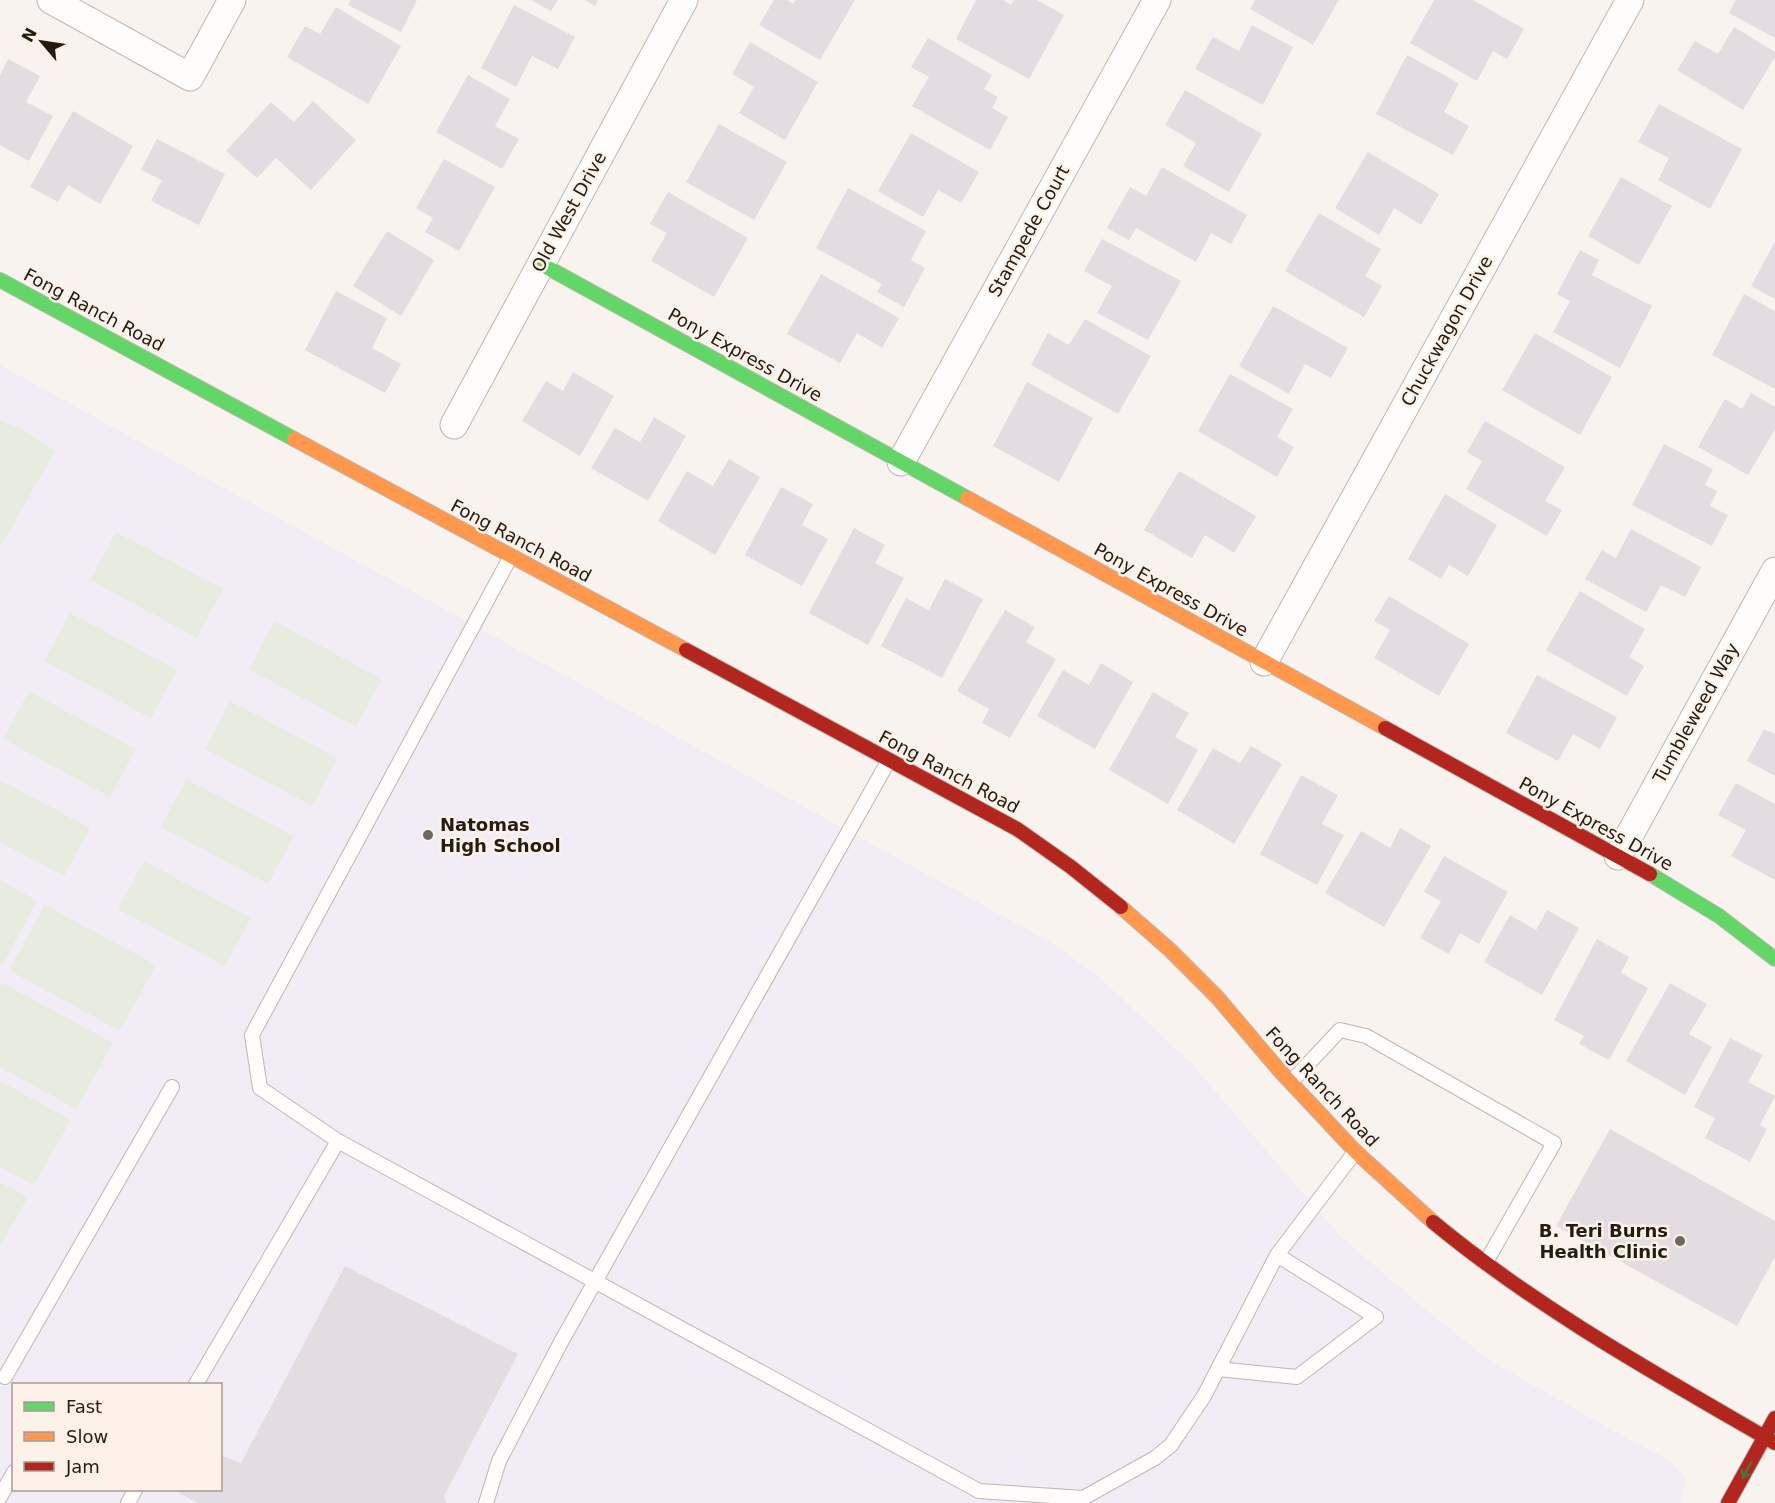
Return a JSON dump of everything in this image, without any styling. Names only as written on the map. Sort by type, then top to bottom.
[{"type":"street","points":[[51,0],[190,77],[232,0]]},
{"type":"street","name":"Old West Drive","points":[[454,425],[684,0]]},
{"type":"street","name":"Stampede Court","points":[[901,462],[1156,0]]},
{"type":"street","name":"Chuckwagon Drive","points":[[1264,662],[1630,0]]},
{"type":"street","name":"Pony Express Drive","points":[[541,264],[1618,856],[1712,909],[1775,959]]},
{"type":"street","name":"Fong Ranch Road","points":[[0,280],[889,760],[1051,851],[1151,930],[1218,998],[1355,1152],[1457,1240],[1529,1294],[1770,1440]]},
{"type":"street","name":"Tumbleweed Way","points":[[1618,856],[1775,571]]},
{"type":"street","points":[[1728,1503],[1770,1440],[1775,1418]]},
{"type":"lane","points":[[511,556],[252,1035],[260,1088],[338,1141],[979,1491],[1083,1498],[1155,1458],[1171,1445],[1204,1396],[1277,1255],[1355,1152]]},
{"type":"lane","points":[[486,1503],[499,1461],[595,1281],[889,760]]},
{"type":"lane","points":[[1291,1082],[1340,1030],[1349,1032],[1366,1036],[1554,1143],[1486,1262]]},
{"type":"lane","points":[[16,1383],[3,1374],[172,1088]]},
{"type":"lane","points":[[197,1383],[338,1141]]},
{"type":"lane","points":[[1218,1369],[1297,1377],[1376,1317],[1277,1255]]},
{"type":"lane","points":[[0,1497],[12,1476]]},
{"type":"shaded area","name":"Natomas High School","points":[[0,365],[1050,942],[1097,975],[1191,1063],[1340,1236],[1431,1314],[1491,1361],[1670,1461],[1686,1478],[1680,1503],[0,1503]]},
{"type":"shaded area","points":[[0,420],[21,429],[55,451],[0,547]]},
{"type":"shaded area","points":[[116,532],[223,589],[197,638],[90,580]]},
{"type":"shaded area","points":[[70,613],[177,670],[151,718],[44,661]]},
{"type":"shaded area","points":[[274,621],[382,679],[356,727],[249,669]]},
{"type":"shaded area","points":[[29,691],[136,749],[110,797],[3,739]]},
{"type":"shaded area","points":[[230,701],[338,758],[312,806],[205,749]]},
{"type":"shaded area","points":[[186,779],[294,836],[268,884],[161,827]]},
{"type":"shaded area","points":[[0,780],[90,828],[64,876],[0,842]]},
{"type":"shaded area","points":[[144,861],[251,918],[225,966],[118,909]]},
{"type":"shaded area","points":[[0,880],[37,901],[2,966],[0,965]]},
{"type":"shaded area","points":[[45,905],[156,965],[120,1031],[9,970]]},
{"type":"shaded area","points":[[2,983],[113,1043],[76,1109],[0,1067],[0,986]]},
{"type":"shaded area","points":[[0,1081],[71,1120],[34,1185],[0,1167]]},
{"type":"shaded area","points":[[0,1182],[28,1197],[0,1247]]},
{"type":"building","points":[[351,0],[417,0],[401,32],[348,5]]},
{"type":"building","points":[[531,0],[558,0],[551,11]]},
{"type":"building","points":[[585,0],[598,0],[595,6]]},
{"type":"building","points":[[774,0],[787,0],[793,4],[796,0],[855,0],[820,60],[759,25]]},
{"type":"building","points":[[976,0],[1003,0],[1011,5],[1014,0],[1037,0],[1064,15],[1029,79],[956,39]]},
{"type":"building","points":[[1255,0],[1339,0],[1313,45],[1250,9]]},
{"type":"building","points":[[1434,0],[1473,0],[1524,29],[1507,59],[1493,51],[1477,81],[1410,43]]},
{"type":"building","points":[[1736,0],[1775,0],[1775,38],[1729,13]]},
{"type":"building","points":[[514,5],[575,37],[558,69],[532,56],[516,87],[481,68]]},
{"type":"building","points":[[336,7],[401,46],[368,104],[287,57],[305,26],[320,34]]},
{"type":"building","points":[[1252,25],[1293,47],[1263,105],[1195,69],[1213,37],[1239,51]]},
{"type":"building","points":[[1734,27],[1775,52],[1775,57],[1743,110],[1677,70],[1695,41],[1718,54]]},
{"type":"building","points":[[928,38],[992,75],[984,89],[998,97],[992,108],[1008,117],[990,150],[912,106],[929,77],[911,67]]},
{"type":"building","points":[[750,42],[818,82],[785,140],[739,113],[754,87],[732,74]]},
{"type":"building","points":[[1407,55],[1459,83],[1444,112],[1469,126],[1453,155],[1376,114]]},
{"type":"building","points":[[8,59],[40,76],[26,102],[53,116],[29,161],[0,145],[0,75]]},
{"type":"building","points":[[468,75],[510,99],[495,126],[519,139],[502,169],[436,132]]},
{"type":"building","points":[[1185,90],[1262,134],[1229,192],[1183,166],[1196,143],[1165,125]]},
{"type":"building","points":[[313,101],[356,140],[311,190],[276,158],[257,178],[226,151],[271,102],[294,122]]},
{"type":"building","points":[[1659,104],[1742,149],[1710,209],[1658,180],[1669,158],[1638,142]]},
{"type":"building","points":[[73,111],[133,146],[100,204],[68,185],[58,202],[30,187]]},
{"type":"building","points":[[719,124],[787,162],[754,220],[686,182]]},
{"type":"building","points":[[911,133],[979,172],[961,203],[938,190],[923,217],[878,191]]},
{"type":"building","points":[[157,139],[225,174],[199,225],[151,201],[162,180],[141,170]]},
{"type":"building","points":[[1368,152],[1439,194],[1421,225],[1394,208],[1379,235],[1335,208]]},
{"type":"building","points":[[444,159],[495,187],[459,251],[425,232],[433,218],[416,208]]},
{"type":"building","points":[[1162,167],[1247,215],[1231,244],[1211,233],[1196,262],[1136,228],[1129,240],[1107,228],[1130,187],[1146,196]]},
{"type":"building","points":[[1621,177],[1672,206],[1639,265],[1588,236]]},
{"type":"building","points":[[848,188],[926,231],[911,260],[925,268],[904,307],[877,292],[882,284],[816,248]]},
{"type":"building","points":[[668,192],[748,238],[714,297],[651,261],[667,233],[650,224]]},
{"type":"building","points":[[1319,213],[1381,249],[1365,276],[1382,286],[1364,317],[1285,271]]},
{"type":"building","points":[[387,231],[434,260],[401,316],[353,286]]},
{"type":"building","points":[[1102,239],[1181,281],[1148,340],[1097,313],[1112,286],[1084,271]]},
{"type":"building","points":[[1775,242],[1775,299],[1751,286]]},
{"type":"building","points":[[1580,250],[1599,260],[1592,275],[1652,306],[1620,368],[1553,332],[1570,301],[1557,294]]},
{"type":"building","points":[[821,274],[899,318],[882,348],[857,333],[840,363],[787,334]]},
{"type":"building","points":[[336,291],[387,318],[372,348],[401,364],[385,393],[305,350]]},
{"type":"building","points":[[1744,294],[1775,311],[1775,389],[1712,355]]},
{"type":"building","points":[[1273,306],[1348,348],[1331,378],[1305,364],[1289,394],[1239,366]]},
{"type":"building","points":[[1085,319],[1151,356],[1118,414],[1031,365],[1048,333],[1069,345]]},
{"type":"building","points":[[1535,333],[1612,377],[1580,435],[1502,390]]},
{"type":"building","points":[[573,372],[614,396],[580,456],[522,421],[546,381],[563,391]]},
{"type":"building","points":[[1230,374],[1293,409],[1277,437],[1294,447],[1277,477],[1198,431]]},
{"type":"building","points":[[1027,382],[1093,418],[1059,482],[993,446]]},
{"type":"building","points":[[1751,393],[1775,407],[1775,429],[1748,475],[1698,447],[1725,399],[1742,409]]},
{"type":"building","points":[[654,417],[686,436],[648,501],[591,468],[615,428],[640,442]]},
{"type":"building","points":[[1485,421],[1565,467],[1545,501],[1562,510],[1547,536],[1466,489],[1482,461],[1467,452]]},
{"type":"building","points":[[1664,444],[1713,469],[1705,485],[1717,491],[1710,506],[1728,515],[1712,546],[1632,505]]},
{"type":"building","points":[[729,459],[760,477],[715,555],[658,521],[687,471],[713,486]]},
{"type":"building","points":[[1179,471],[1256,516],[1234,553],[1205,535],[1192,558],[1144,530]]},
{"type":"building","points":[[781,487],[813,504],[802,525],[828,539],[802,586],[745,555]]},
{"type":"building","points":[[1445,494],[1497,525],[1468,576],[1449,565],[1441,579],[1408,559]]},
{"type":"building","points":[[854,528],[885,545],[875,563],[904,578],[868,645],[809,613]]},
{"type":"building","points":[[1631,529],[1701,567],[1685,597],[1661,585],[1646,612],[1585,579],[1602,550],[1616,558]]},
{"type":"building","points":[[945,579],[983,599],[942,678],[881,646],[906,598],[929,610]]},
{"type":"building","points":[[1580,591],[1645,629],[1629,657],[1644,666],[1627,696],[1546,650]]},
{"type":"building","points":[[1389,596],[1469,644],[1439,696],[1374,658],[1390,630],[1374,621]]},
{"type":"building","points":[[1005,610],[1035,627],[1026,642],[1056,659],[1010,738],[982,723],[989,709],[957,691]]},
{"type":"building","points":[[1101,663],[1133,682],[1095,749],[1037,716],[1063,670],[1089,685]]},
{"type":"building","points":[[1537,675],[1617,717],[1600,749],[1573,734],[1558,761],[1506,733]]},
{"type":"building","points":[[1153,692],[1189,713],[1175,737],[1198,750],[1168,804],[1109,770]]},
{"type":"building","points":[[1764,729],[1775,734],[1775,776],[1747,761]]},
{"type":"building","points":[[1251,746],[1282,764],[1234,844],[1177,810],[1213,748],[1240,763]]},
{"type":"building","points":[[1301,775],[1338,795],[1322,824],[1344,835],[1317,885],[1260,854]]},
{"type":"building","points":[[1736,783],[1775,804],[1775,880],[1731,856],[1746,830],[1718,815]]},
{"type":"building","points":[[1400,828],[1431,846],[1384,927],[1325,893],[1361,831],[1390,848]]},
{"type":"building","points":[[1444,856],[1508,892],[1479,944],[1460,933],[1449,954],[1420,938],[1441,901],[1424,892]]},
{"type":"building","points":[[1547,910],[1579,928],[1542,995],[1484,962],[1510,915],[1536,930]]},
{"type":"building","points":[[1597,939],[1629,957],[1621,973],[1648,988],[1609,1060],[1579,1044],[1584,1036],[1554,1020]]},
{"type":"building","points":[[1670,983],[1707,1004],[1689,1034],[1712,1047],[1685,1095],[1626,1061]]},
{"type":"building","points":[[1730,1038],[1763,1055],[1748,1082],[1775,1096],[1760,1125],[1767,1129],[1750,1162],[1705,1138],[1715,1118],[1694,1107]]},
{"type":"building","name":"B. Teri Burns Health Clinic","points":[[1610,1129],[1775,1221],[1775,1257],[1737,1326],[1556,1226]]},
{"type":"building","points":[[345,1266],[518,1354],[444,1496],[446,1503],[198,1503],[179,1493],[180,1491],[222,1491],[222,1456],[241,1463]]},
{"type":"traffic: fast","points":[[541,264],[967,498]]},
{"type":"traffic: fast","points":[[0,280],[294,439]]},
{"type":"traffic: fast","points":[[1650,874],[1719,916],[1775,959]]},
{"type":"traffic: slow","points":[[294,439],[686,650]]},
{"type":"traffic: slow","points":[[967,498],[1385,728]]},
{"type":"traffic: slow","points":[[1121,907],[1170,950],[1217,997],[1279,1070],[1355,1151],[1433,1222]]},
{"type":"traffic: jam","points":[[686,650],[1017,829],[1071,867],[1121,907]]},
{"type":"traffic: jam","points":[[1385,728],[1650,874]]},
{"type":"traffic: jam","points":[[1433,1222],[1514,1284],[1600,1340],[1775,1443]]},
{"type":"traffic: jam","points":[[1728,1503],[1775,1418]]},
{"type":"place","name":"Natomas High School","points":[[428,835]]},
{"type":"place","name":"B. Teri Burns Health Clinic","points":[[1680,1241]]}]
